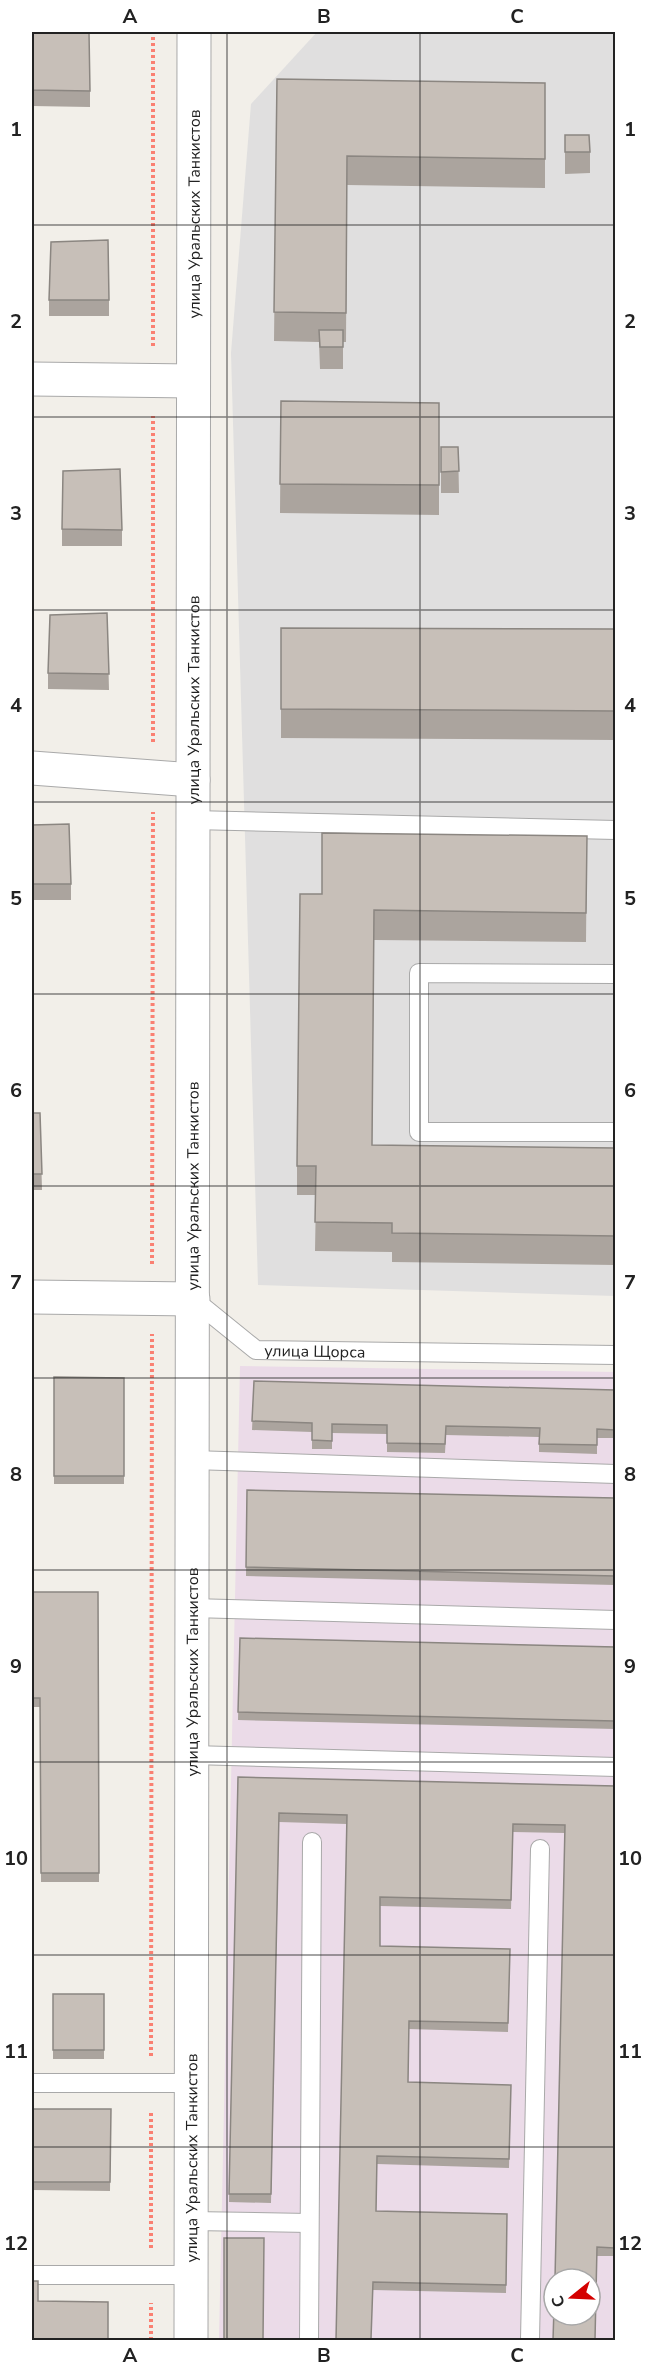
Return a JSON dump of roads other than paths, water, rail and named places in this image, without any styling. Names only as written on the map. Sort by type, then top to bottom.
[{"type":"street","name":"улица Уральских Танкистов","points":[[191,2340],[194,32]]},
{"type":"street","points":[[32,380],[193,381]]},
{"type":"street","points":[[32,768],[193,780]]},
{"type":"street","points":[[32,1297],[192,1299]]},
{"type":"lane","points":[[193,820],[615,830]]},
{"type":"lane","points":[[615,974],[419,973],[419,1132],[615,1132]]},
{"type":"lane","name":"улица Щорса","points":[[192,1299],[256,1350],[615,1355]]},
{"type":"lane","points":[[192,1460],[615,1474]]},
{"type":"lane","points":[[192,1608],[615,1620]]},
{"type":"lane","points":[[192,1755],[615,1767]]},
{"type":"lane","points":[[309,2340],[312,1842]]},
{"type":"lane","points":[[530,2340],[540,1849]]},
{"type":"lane","points":[[32,2083],[191,2083]]},
{"type":"lane","points":[[191,2221],[309,2223]]},
{"type":"lane","points":[[32,2275],[191,2275]]}]
